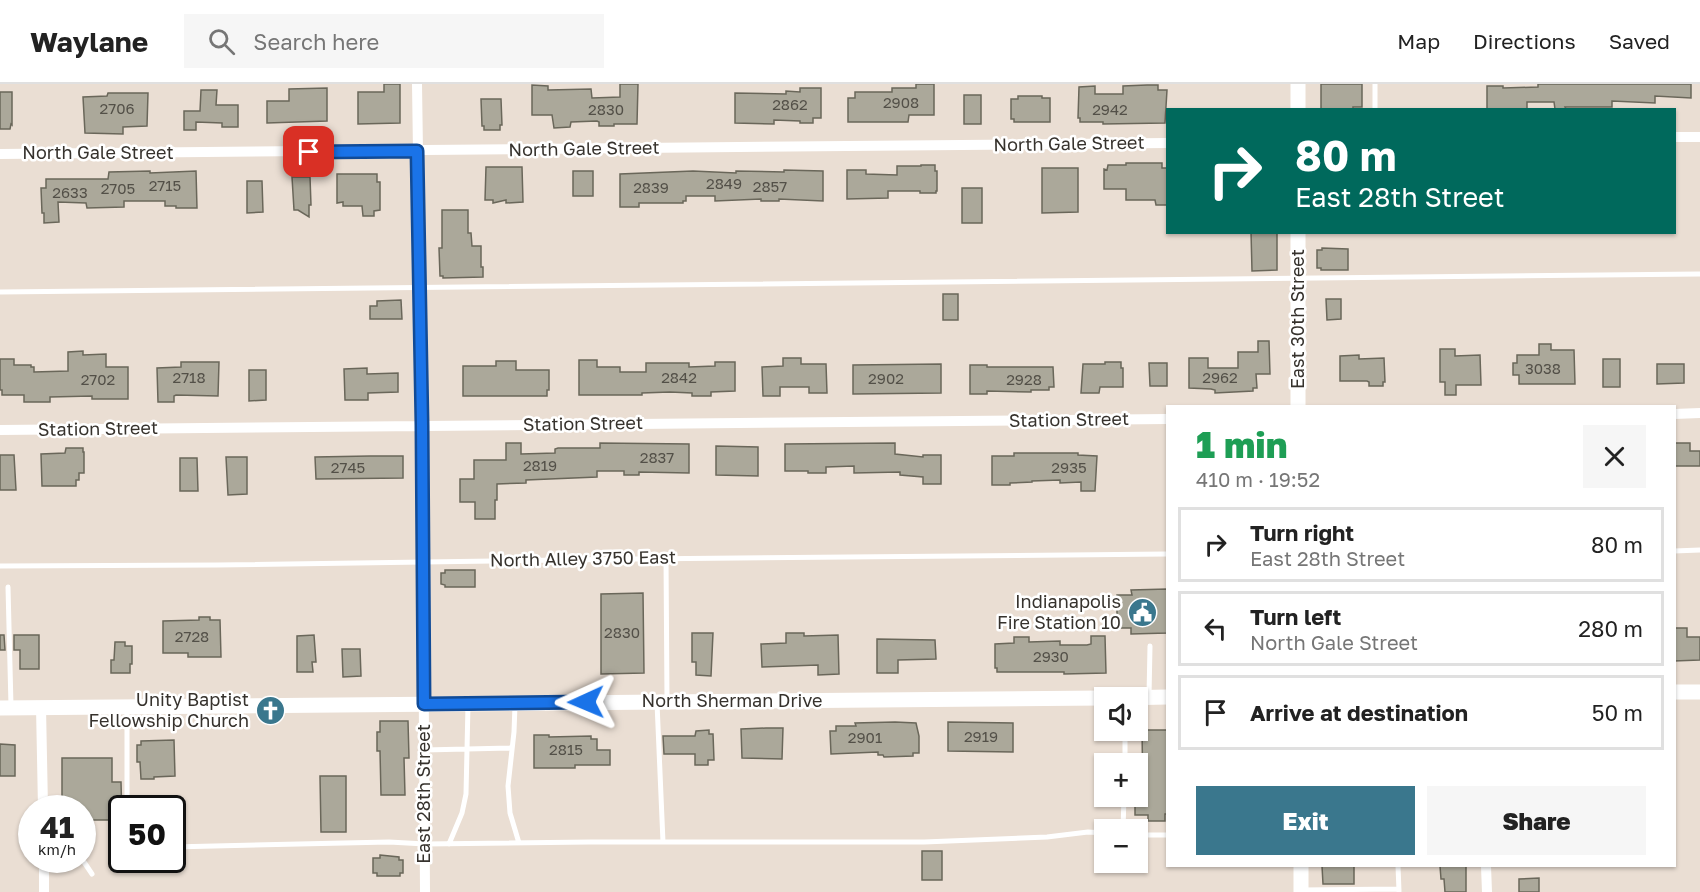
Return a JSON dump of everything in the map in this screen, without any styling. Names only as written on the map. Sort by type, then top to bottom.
[{"type":"main road","points":[[1298,84],[1298,108]]},
{"type":"main road","name":"East 30th Street","points":[[1298,234],[1298,405]]},
{"type":"main road","points":[[1676,692],[1700,692]]},
{"type":"main road","points":[[1149,697],[1166,697]]},
{"type":"main road","name":"North Sherman Drive","points":[[6,708],[1094,698]]},
{"type":"main road","points":[[1301,867],[1301,891]]},
{"type":"street","name":"East 28th Street","points":[[417,84],[425,892]]},
{"type":"street","points":[[1676,137],[1700,137]]},
{"type":"street","name":"North Gale Street","points":[[0,154],[1166,143]]},
{"type":"street","points":[[1676,414],[1700,413]]},
{"type":"street","name":"Station Street","points":[[0,430],[1166,419]]},
{"type":"street","points":[[41,707],[43,795]]},
{"type":"street","points":[[1486,867],[1487,892]]},
{"type":"street","points":[[44,873],[44,892]]},
{"type":"lane","points":[[1375,84],[1375,108]]},
{"type":"lane","points":[[0,292],[1700,274]]},
{"type":"lane","points":[[1676,551],[1700,550]]},
{"type":"lane","name":"North Alley 3750 East","points":[[0,566],[217,566],[423,561],[1166,554]]},
{"type":"lane","points":[[663,842],[662,701],[666,558]]},
{"type":"lane","points":[[6,708],[8,588]]},
{"type":"lane","points":[[1149,697],[1150,646]]},
{"type":"lane","points":[[515,703],[508,786],[510,813],[519,843]]},
{"type":"lane","points":[[449,844],[462,813],[466,794],[468,704]]},
{"type":"lane","points":[[127,706],[127,795]]},
{"type":"lane","points":[[424,750],[512,748]]},
{"type":"lane","points":[[186,847],[389,842],[425,844],[924,843],[1094,832]]},
{"type":"lane","points":[[1148,835],[1166,836]]},
{"type":"lane","points":[[1301,891],[1399,890],[1398,867]]},
{"type":"building","points":[[384,84],[400,84],[400,123],[358,124],[358,92],[384,92]]},
{"type":"building","points":[[620,84],[638,84],[637,124],[599,126],[597,121],[571,122],[570,127],[554,128],[552,115],[532,115],[532,85],[548,86],[548,90],[591,89],[592,98],[620,97]]},
{"type":"building","points":[[916,84],[934,84],[934,115],[909,115],[908,122],[848,122],[848,98],[855,98],[855,92],[892,92],[892,88],[916,88]]},
{"type":"building","points":[[1321,84],[1362,84],[1362,107],[1321,108]]},
{"type":"building","points":[[1538,84],[1691,84],[1691,98],[1655,96],[1655,103],[1612,101],[1612,107],[1555,108],[1554,102],[1527,102],[1527,108],[1487,108],[1487,86],[1538,87]]},
{"type":"building","points":[[1158,85],[1158,90],[1167,90],[1165,123],[1103,124],[1103,122],[1080,122],[1078,118],[1079,87],[1095,86],[1095,94],[1123,94],[1123,86]]},
{"type":"building","points":[[327,88],[327,121],[267,123],[267,101],[289,101],[289,89]]},
{"type":"building","points":[[800,88],[821,88],[821,118],[813,118],[813,123],[774,120],[774,124],[735,123],[735,93],[786,94],[786,91],[800,92]]},
{"type":"building","points":[[201,90],[217,90],[216,105],[238,105],[238,127],[222,127],[222,123],[196,122],[196,130],[184,130],[184,111],[200,111]]},
{"type":"building","points":[[0,92],[12,92],[10,129],[0,129]]},
{"type":"building","points":[[108,93],[148,93],[147,126],[123,127],[123,134],[85,133],[83,97],[107,96]]},
{"type":"building","points":[[964,95],[981,95],[981,124],[964,124]]},
{"type":"building","points":[[1018,96],[1050,98],[1050,122],[1014,122],[1014,119],[1011,119],[1011,99],[1018,99]]},
{"type":"building","points":[[481,99],[501,99],[502,125],[500,125],[500,130],[484,130]]},
{"type":"building","points":[[1126,163],[1162,163],[1162,168],[1166,168],[1166,205],[1156,205],[1155,200],[1126,200],[1126,189],[1104,189],[1104,169],[1107,170],[1108,165],[1126,165]]},
{"type":"building","points":[[935,165],[936,193],[888,191],[888,198],[847,199],[847,170],[866,170],[866,174],[897,175],[897,166]]},
{"type":"building","points":[[486,167],[522,167],[523,202],[506,203],[506,200],[493,203],[493,200],[485,200]]},
{"type":"building","points":[[1042,168],[1078,168],[1078,212],[1042,213]]},
{"type":"building","points":[[784,170],[823,171],[823,201],[779,199],[779,201],[761,201],[761,199],[715,201],[715,196],[686,196],[686,201],[683,203],[639,203],[639,207],[620,207],[620,174],[693,171],[784,172]]},
{"type":"building","points":[[150,171],[150,173],[196,171],[197,208],[165,206],[165,201],[124,201],[124,207],[87,208],[86,203],[58,202],[59,222],[44,223],[41,188],[46,188],[46,179],[108,179],[109,172]]},
{"type":"building","points":[[573,171],[593,171],[593,196],[573,196]]},
{"type":"building","points":[[337,174],[377,174],[377,182],[380,182],[380,210],[374,211],[374,216],[363,216],[362,206],[343,206],[343,202],[337,203]]},
{"type":"building","points":[[292,177],[310,177],[309,217],[294,210]]},
{"type":"building","points":[[247,181],[262,181],[263,212],[247,213]]},
{"type":"building","points":[[962,188],[982,188],[982,223],[962,223]]},
{"type":"building","points":[[442,210],[468,210],[468,233],[471,233],[472,246],[481,246],[483,277],[443,278],[440,276],[439,248],[442,248]]},
{"type":"building","points":[[1251,234],[1277,234],[1277,270],[1252,271]]},
{"type":"building","points":[[1322,248],[1348,249],[1348,270],[1317,268],[1317,250],[1322,250]]},
{"type":"building","points":[[943,294],[958,294],[958,320],[943,320]]},
{"type":"building","points":[[1326,299],[1341,299],[1341,319],[1327,320]]},
{"type":"building","points":[[401,300],[402,319],[370,319],[370,306],[377,306],[377,301]]},
{"type":"building","points":[[1258,341],[1269,341],[1270,374],[1256,374],[1257,388],[1253,388],[1253,391],[1215,393],[1215,390],[1211,389],[1189,388],[1189,358],[1208,358],[1208,368],[1238,368],[1238,352],[1258,352]]},
{"type":"building","points":[[1539,344],[1551,344],[1551,350],[1574,350],[1575,384],[1519,384],[1519,375],[1513,375],[1513,363],[1517,363],[1517,355],[1539,355]]},
{"type":"building","points":[[1440,349],[1455,349],[1455,356],[1480,355],[1481,385],[1456,385],[1456,395],[1445,395],[1445,382],[1440,382]]},
{"type":"building","points":[[83,351],[83,355],[106,354],[106,367],[128,367],[128,399],[92,399],[92,396],[50,397],[50,402],[24,402],[24,395],[2,395],[0,359],[14,359],[14,365],[31,365],[34,367],[34,372],[68,371],[68,352]]},
{"type":"building","points":[[1359,355],[1359,359],[1384,358],[1385,382],[1383,386],[1369,386],[1367,381],[1340,381],[1340,356]]},
{"type":"building","points":[[783,358],[801,358],[801,364],[826,364],[827,393],[809,393],[809,387],[780,387],[780,396],[763,396],[762,367],[783,366]]},
{"type":"building","points":[[1603,359],[1620,359],[1620,387],[1603,387]]},
{"type":"building","points":[[579,360],[597,360],[597,367],[620,367],[620,372],[646,372],[646,363],[689,363],[689,367],[715,366],[715,362],[735,362],[735,391],[711,392],[711,396],[692,396],[692,393],[670,392],[642,393],[642,395],[579,395]]},
{"type":"building","points":[[496,361],[516,361],[516,370],[549,370],[547,396],[463,396],[463,366],[496,366]]},
{"type":"building","points":[[181,362],[219,362],[218,396],[176,395],[174,402],[158,402],[157,368],[181,367]]},
{"type":"building","points":[[1105,362],[1121,362],[1123,387],[1100,387],[1099,393],[1081,393],[1083,364],[1105,364]]},
{"type":"building","points":[[1149,363],[1167,363],[1167,386],[1150,386]]},
{"type":"building","points":[[941,364],[941,393],[853,394],[853,365]]},
{"type":"building","points":[[1657,364],[1684,364],[1684,383],[1657,384]]},
{"type":"building","points":[[970,365],[1053,367],[1054,387],[1049,387],[1049,390],[1031,390],[1031,392],[987,391],[987,394],[970,394]]},
{"type":"building","points":[[367,368],[367,374],[398,373],[398,392],[368,393],[368,400],[345,400],[344,369]]},
{"type":"building","points":[[249,370],[266,370],[266,400],[249,401]]},
{"type":"building","points":[[506,443],[521,443],[521,454],[555,453],[555,449],[558,448],[600,448],[600,443],[689,444],[689,473],[639,472],[639,475],[624,475],[624,471],[597,471],[597,477],[526,480],[526,483],[497,484],[495,519],[475,519],[475,502],[460,502],[460,479],[474,479],[474,460],[506,460]]},
{"type":"building","points":[[895,443],[895,454],[923,457],[923,455],[941,455],[941,484],[923,484],[923,477],[900,475],[900,472],[854,473],[854,466],[826,467],[826,473],[785,471],[785,444]]},
{"type":"building","points":[[1676,443],[1690,443],[1690,451],[1700,451],[1700,466],[1676,466]]},
{"type":"building","points":[[716,446],[758,447],[758,476],[716,475]]},
{"type":"building","points":[[66,448],[83,448],[84,473],[79,473],[76,486],[42,486],[41,454],[65,453]]},
{"type":"building","points":[[1014,453],[1078,453],[1078,455],[1097,456],[1095,491],[1081,491],[1081,482],[1060,483],[1060,480],[992,485],[992,456],[1014,456]]},
{"type":"building","points":[[0,455],[14,455],[16,490],[0,490]]},
{"type":"building","points":[[403,456],[403,478],[316,479],[315,457]]},
{"type":"building","points":[[226,457],[247,457],[247,494],[228,495]]},
{"type":"building","points":[[180,458],[197,458],[198,491],[180,491]]},
{"type":"building","points":[[445,570],[475,570],[475,587],[445,587],[441,584],[441,573],[445,573]]},
{"type":"building","name":"Indianapolis Fire Station 10","points":[[1166,589],[1166,633],[1131,634],[1131,628],[1117,628],[1117,595],[1132,595],[1131,590]]},
{"type":"building","points":[[643,593],[644,673],[601,674],[601,594]]},
{"type":"building","points":[[199,617],[220,620],[221,657],[188,657],[188,653],[163,653],[163,621],[199,620]]},
{"type":"building","points":[[1676,628],[1687,628],[1687,637],[1700,637],[1700,660],[1676,661]]},
{"type":"building","points":[[692,633],[713,633],[711,676],[696,675],[696,662],[692,662]]},
{"type":"building","points":[[786,633],[804,633],[804,636],[838,635],[839,674],[818,675],[818,665],[762,667],[761,644],[786,643]]},
{"type":"building","points":[[0,635],[4,635],[5,650],[0,650]]},
{"type":"building","points":[[14,635],[39,635],[39,669],[20,669],[20,650],[14,650]]},
{"type":"building","points":[[314,635],[316,662],[312,662],[313,672],[297,672],[297,636]]},
{"type":"building","points":[[1091,636],[1105,636],[1106,673],[997,672],[995,668],[995,644],[1014,643],[1014,637],[1029,637],[1029,642],[1060,641],[1060,645],[1087,645],[1091,644]]},
{"type":"building","points":[[877,639],[935,640],[936,659],[898,660],[898,673],[877,673]]},
{"type":"building","points":[[115,642],[125,642],[125,646],[132,646],[130,673],[111,673]]},
{"type":"building","points":[[342,649],[360,649],[361,676],[343,677]]},
{"type":"building","points":[[380,721],[408,721],[409,758],[404,758],[405,795],[381,795],[380,751],[377,751],[377,732],[380,732]]},
{"type":"building","points":[[948,722],[1013,723],[1013,752],[948,751]]},
{"type":"building","points":[[916,723],[919,753],[913,753],[913,756],[884,757],[878,755],[878,752],[831,754],[830,731],[836,731],[836,726]]},
{"type":"building","points":[[783,728],[782,759],[742,758],[741,729]]},
{"type":"building","points":[[709,730],[709,734],[713,734],[714,760],[708,760],[708,765],[695,765],[695,754],[664,754],[663,736],[695,736],[696,731]]},
{"type":"building","points":[[1148,730],[1166,730],[1165,821],[1148,821],[1148,815],[1135,815],[1135,807],[1148,807],[1148,753],[1142,753],[1142,741],[1148,741]]},
{"type":"building","points":[[534,735],[591,736],[591,739],[597,739],[597,750],[610,750],[610,765],[534,768]]},
{"type":"building","points":[[174,740],[175,776],[141,779],[140,762],[137,762],[137,745],[141,745],[141,741]]},
{"type":"building","points":[[0,744],[15,745],[15,776],[0,776]]},
{"type":"building","points":[[62,758],[112,758],[112,782],[121,782],[121,795],[108,795],[108,820],[96,820],[96,795],[62,795]]},
{"type":"building","points":[[320,776],[346,776],[346,832],[321,832]]},
{"type":"building","points":[[922,851],[942,851],[942,880],[922,880]]},
{"type":"building","points":[[380,855],[399,857],[399,860],[403,860],[403,873],[400,873],[400,876],[377,876],[377,873],[373,873],[373,858],[380,858]]},
{"type":"building","points":[[1322,867],[1354,867],[1354,884],[1323,884]]},
{"type":"building","points":[[1440,867],[1466,867],[1466,892],[1445,892],[1444,879],[1441,879]]},
{"type":"building","points":[[1539,878],[1539,892],[1519,892],[1519,879]]},
{"type":"place","name":"Indianapolis Fire Station 10","points":[[1142,612]]},
{"type":"place","name":"Unity Baptist Fellowship Church","points":[[270,710]]},
{"type":"route","points":[[309,152],[417,151],[424,704],[586,702]]}]
